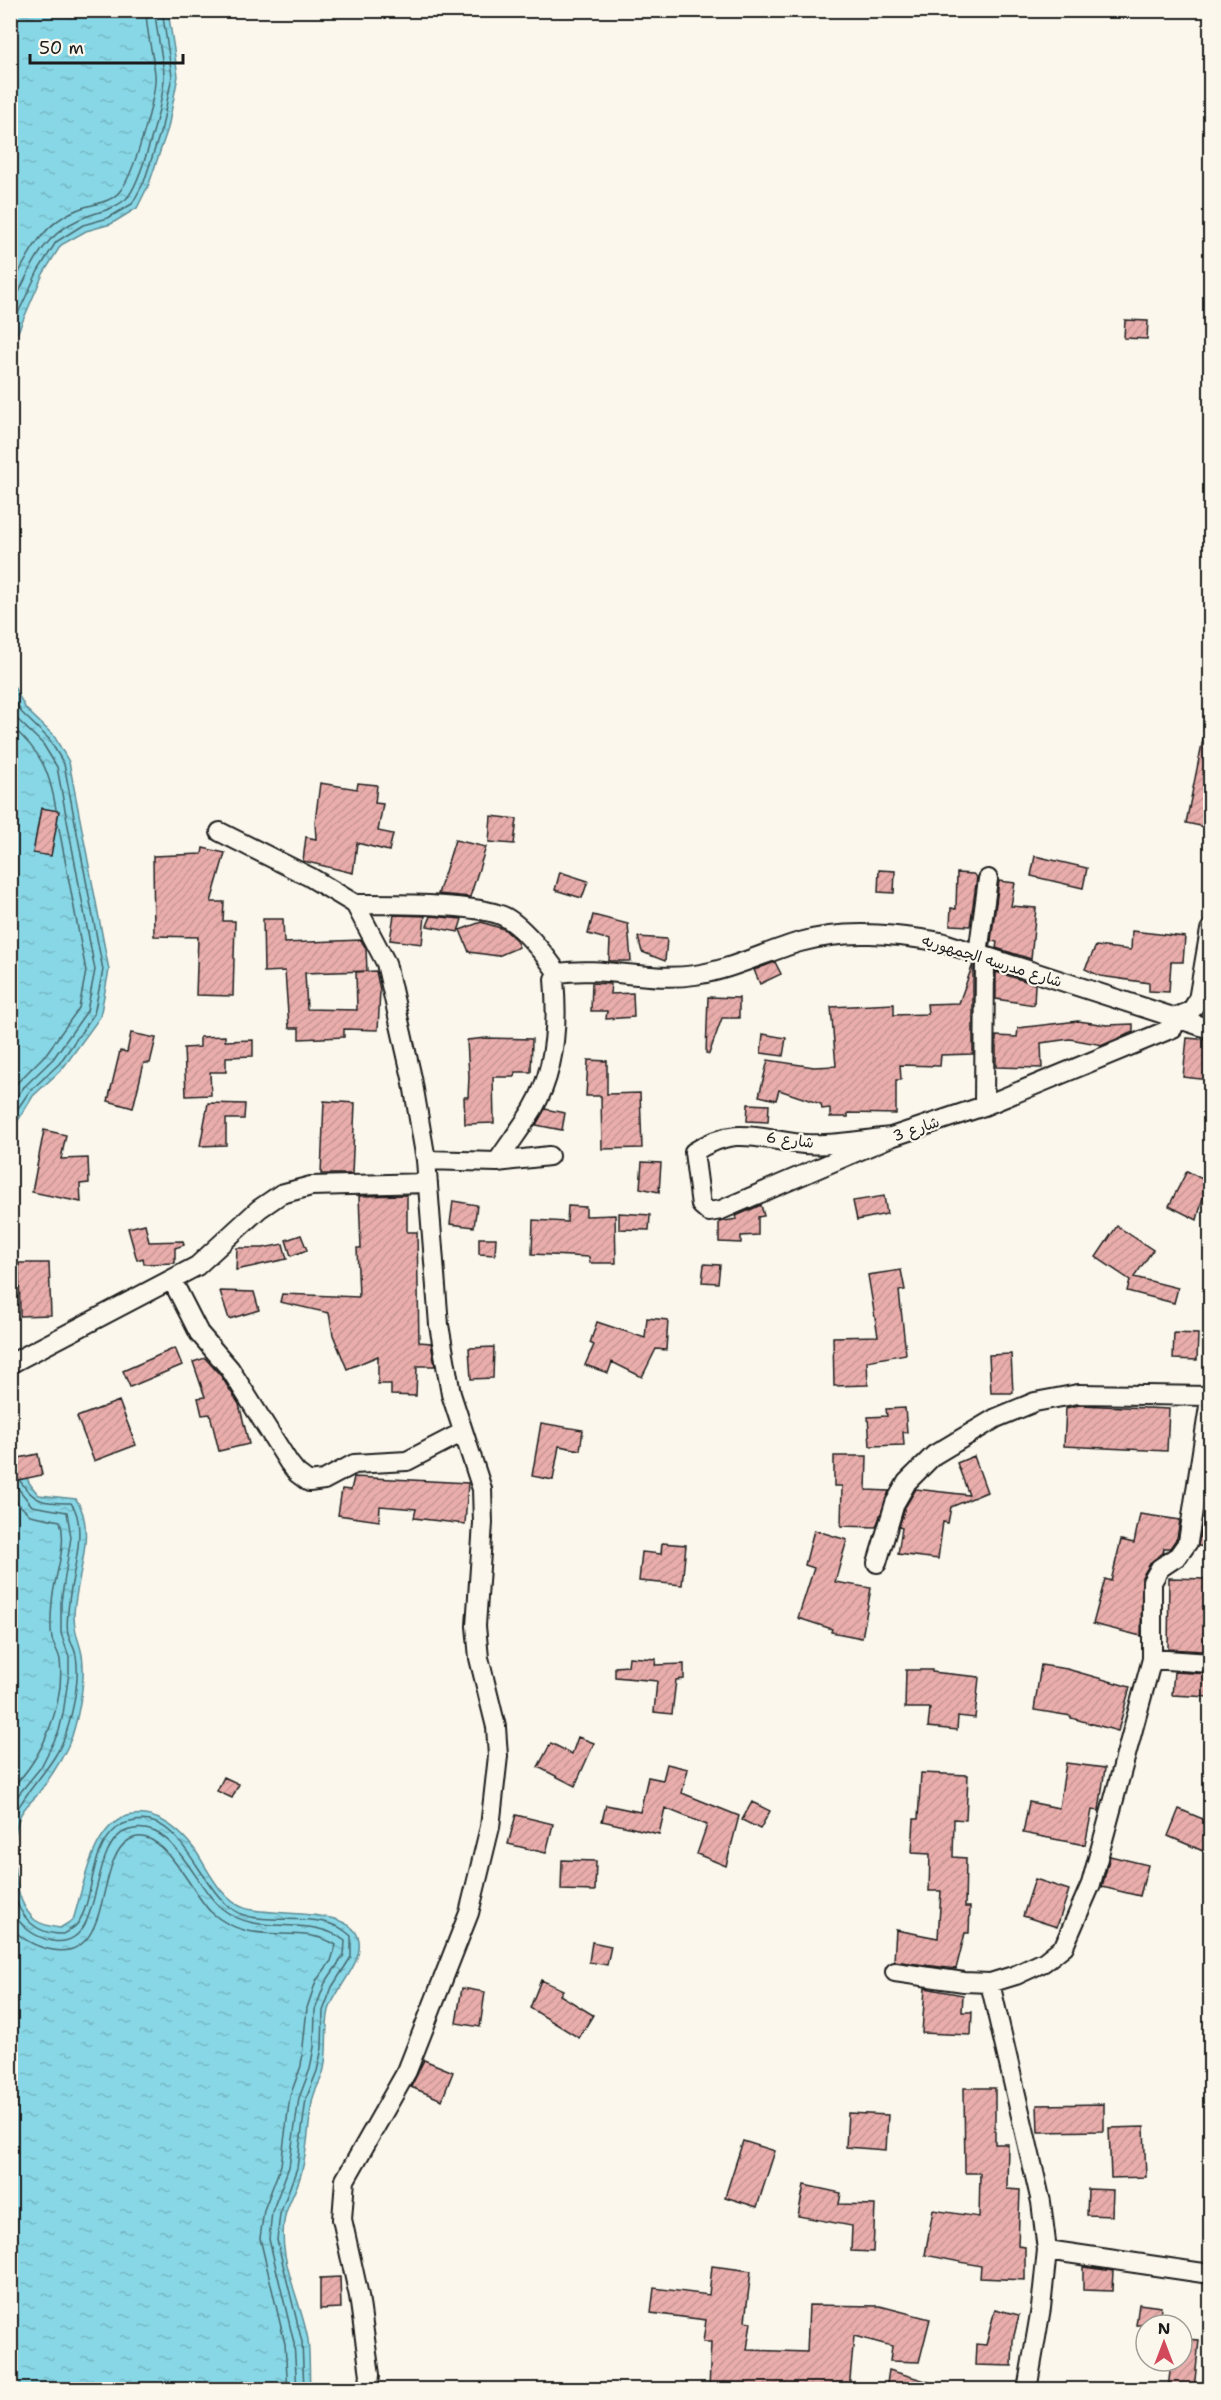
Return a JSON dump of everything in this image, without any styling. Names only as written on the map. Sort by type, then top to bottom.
[{"type":"street","points":[[220,832],[310,878],[354,904],[454,909],[504,917],[541,949],[558,972],[554,979],[555,1037],[548,1070],[534,1107],[497,1162]]},
{"type":"street","points":[[984,1106],[982,955],[988,879]]},
{"type":"street","points":[[354,904],[386,963],[412,1078],[426,1160],[439,1325],[451,1394],[482,1489],[483,1523],[476,1626],[478,1658],[496,1727],[498,1756],[490,1827],[469,1913],[408,2072],[345,2180],[342,2219],[365,2341],[370,2375],[368,2390]]},
{"type":"street","points":[[1176,1017],[1191,1011],[1198,1000],[1210,930]]},
{"type":"street","name":"شارع مدرسه الجمهوريه","points":[[558,972],[614,972],[664,978],[696,975],[728,968],[802,941],[848,934],[895,934],[941,942],[1210,1029]]},
{"type":"street","name":"شارع 3","points":[[694,1152],[701,1205],[704,1209],[714,1212],[891,1137],[984,1106],[1173,1028],[1176,1017]]},
{"type":"street","name":"شارع 6","points":[[694,1152],[718,1139],[746,1134],[805,1144],[891,1137]]},
{"type":"street","points":[[426,1160],[497,1162],[549,1156]]},
{"type":"street","points":[[10,1364],[197,1266],[271,1200],[294,1189],[428,1183]]},
{"type":"street","points":[[172,1280],[199,1333],[230,1369],[289,1463],[309,1482],[324,1480],[354,1464],[407,1461],[463,1432]]},
{"type":"street","points":[[877,1563],[895,1503],[907,1482],[934,1455],[996,1418],[1035,1402],[1077,1394],[1210,1398],[1188,1542],[1178,1556],[1160,1568],[1152,1582],[1152,1659],[1091,1884],[1064,1946],[1044,1962],[1016,1975],[990,1983],[964,1982],[895,1972]]},
{"type":"street","points":[[1152,1659],[1210,1663]]},
{"type":"street","points":[[990,1983],[1039,2193],[1047,2250],[1032,2389]]},
{"type":"street","points":[[1047,2250],[1210,2274]]},
{"type":"water","points":[[11,10],[168,11],[178,76],[168,128],[149,184],[137,208],[111,224],[86,231],[61,245],[43,274],[11,348]]},
{"type":"water","points":[[11,681],[26,709],[54,736],[69,762],[109,970],[100,1017],[63,1068],[33,1096],[11,1132]]},
{"type":"water","points":[[10,1430],[32,1487],[39,1495],[76,1499],[85,1526],[84,1556],[74,1615],[83,1664],[77,1717],[72,1736],[61,1760],[20,1816],[14,1841],[17,1886],[27,1911],[38,1922],[54,1927],[60,1928],[73,1920],[87,1870],[103,1836],[113,1824],[127,1816],[145,1815],[167,1823],[185,1838],[221,1891],[236,1904],[255,1911],[306,1914],[339,1921],[351,1927],[358,1937],[358,1955],[329,2010],[325,2065],[313,2099],[299,2182],[285,2216],[283,2231],[286,2263],[308,2340],[310,2389],[11,2389]]},
{"type":"building","points":[[1125,320],[1148,321],[1147,339],[1124,338]]},
{"type":"building","points":[[1203,739],[1210,740],[1210,828],[1186,823]]},
{"type":"building","points":[[320,783],[357,789],[358,783],[377,785],[375,803],[383,804],[378,831],[393,834],[389,851],[357,843],[353,873],[303,861],[306,837],[316,839],[315,822]]},
{"type":"building","points":[[41,808],[59,811],[51,856],[33,853]]},
{"type":"building","points":[[491,816],[517,819],[514,844],[489,842]]},
{"type":"building","points":[[455,840],[486,847],[470,897],[438,894]]},
{"type":"building","points":[[203,848],[225,853],[211,902],[224,902],[223,921],[235,921],[233,996],[196,995],[198,937],[154,936],[153,856],[202,854]]},
{"type":"building","points":[[1035,856],[1087,868],[1083,888],[1031,876]]},
{"type":"building","points":[[879,870],[895,871],[894,893],[878,892]]},
{"type":"building","points":[[560,872],[588,881],[582,898],[555,890]]},
{"type":"building","points":[[957,873],[973,874],[977,877],[970,926],[950,925],[951,908],[956,909]]},
{"type":"building","points":[[999,881],[1015,883],[1011,906],[1036,908],[1031,959],[996,948],[997,942],[991,941]]},
{"type":"building","points":[[394,915],[425,916],[422,944],[390,940]]},
{"type":"building","points":[[593,915],[628,924],[631,961],[609,961],[610,940],[588,934]]},
{"type":"building","points":[[431,916],[462,919],[458,932],[427,926]]},
{"type":"building","points":[[263,919],[283,919],[284,943],[361,940],[366,949],[367,971],[305,973],[307,1009],[357,1010],[356,972],[376,971],[380,990],[378,1030],[344,1029],[344,1037],[299,1039],[299,1028],[289,1028],[285,971],[264,972]]},
{"type":"building","points":[[481,922],[504,929],[516,940],[519,947],[498,956],[469,952],[460,930]]},
{"type":"building","points":[[1132,931],[1185,937],[1183,962],[1171,962],[1169,992],[1149,991],[1149,983],[1100,976],[1085,969],[1096,946],[1131,950]]},
{"type":"building","points":[[638,937],[667,939],[665,961],[642,952]]},
{"type":"building","points":[[775,962],[781,974],[760,984],[754,970]]},
{"type":"building","points":[[973,964],[973,1054],[941,1055],[940,1066],[900,1065],[901,1080],[896,1080],[896,1114],[848,1113],[848,1117],[830,1117],[830,1108],[822,1109],[821,1104],[779,1090],[776,1100],[759,1096],[768,1060],[814,1067],[836,1066],[831,1007],[894,1004],[894,1015],[928,1014],[927,1004],[959,1003]]},
{"type":"building","points":[[996,972],[1035,984],[1034,1005],[996,999]]},
{"type":"building","points":[[592,983],[611,984],[610,994],[633,993],[634,1017],[606,1019],[607,1011],[591,1011]]},
{"type":"building","points":[[708,997],[739,998],[739,1018],[722,1018],[709,1054],[706,1053]]},
{"type":"building","points":[[1078,1021],[1107,1025],[1133,1024],[1133,1032],[1103,1045],[1070,1039],[1041,1043],[1042,1068],[996,1067],[996,1036],[1017,1037],[1018,1028]]},
{"type":"building","points":[[131,1033],[156,1038],[150,1063],[144,1063],[133,1108],[108,1101],[120,1051],[127,1052]]},
{"type":"building","points":[[763,1034],[786,1038],[783,1056],[761,1053]]},
{"type":"building","points":[[225,1036],[225,1041],[253,1040],[253,1056],[226,1057],[226,1072],[210,1072],[211,1095],[186,1096],[184,1048],[200,1047],[200,1037]]},
{"type":"building","points":[[1187,1038],[1210,1040],[1210,1080],[1183,1077]]},
{"type":"building","points":[[532,1039],[531,1072],[515,1072],[514,1077],[493,1077],[494,1123],[465,1124],[464,1097],[468,1097],[469,1077],[467,1040]]},
{"type":"building","points":[[588,1060],[607,1061],[607,1094],[640,1093],[642,1148],[602,1149],[601,1096],[586,1096]]},
{"type":"building","points":[[324,1101],[355,1103],[352,1174],[321,1174]]},
{"type":"building","points":[[208,1103],[245,1104],[244,1119],[226,1119],[226,1145],[200,1146]]},
{"type":"building","points":[[748,1104],[769,1105],[768,1122],[747,1121]]},
{"type":"building","points":[[545,1109],[565,1113],[562,1130],[536,1125]]},
{"type":"building","points":[[44,1130],[66,1135],[61,1159],[88,1158],[89,1183],[80,1184],[81,1202],[32,1192]]},
{"type":"building","points":[[642,1162],[661,1163],[659,1192],[640,1188]]},
{"type":"building","points":[[1187,1171],[1210,1183],[1210,1198],[1203,1197],[1197,1220],[1169,1206]]},
{"type":"building","points":[[407,1195],[407,1232],[417,1232],[419,1342],[431,1343],[435,1366],[417,1366],[416,1396],[391,1395],[391,1384],[378,1384],[378,1356],[347,1369],[333,1335],[329,1313],[280,1302],[282,1294],[359,1297],[357,1248],[361,1248],[359,1196]]},
{"type":"building","points":[[884,1196],[887,1214],[857,1220],[853,1201]]},
{"type":"building","points":[[453,1201],[477,1205],[474,1227],[450,1224]]},
{"type":"building","points":[[761,1205],[764,1216],[758,1217],[758,1235],[741,1236],[741,1243],[719,1242],[719,1222],[737,1219],[736,1216]]},
{"type":"building","points":[[568,1206],[586,1207],[586,1216],[615,1215],[616,1263],[590,1263],[589,1257],[532,1254],[533,1220],[567,1222]]},
{"type":"building","points":[[619,1213],[650,1215],[649,1230],[619,1229]]},
{"type":"building","points":[[145,1224],[149,1242],[183,1241],[184,1245],[175,1248],[175,1263],[144,1264],[143,1258],[137,1260],[128,1228]]},
{"type":"building","points":[[1117,1226],[1153,1250],[1134,1277],[1178,1288],[1174,1303],[1127,1291],[1130,1280],[1096,1257]]},
{"type":"building","points":[[301,1235],[307,1250],[291,1256],[286,1240]]},
{"type":"building","points":[[479,1238],[496,1238],[495,1255],[479,1254]]},
{"type":"building","points":[[283,1244],[287,1259],[236,1270],[237,1248],[263,1248]]},
{"type":"building","points":[[19,1263],[49,1263],[51,1315],[20,1316]]},
{"type":"building","points":[[704,1264],[720,1265],[718,1283],[702,1282]]},
{"type":"building","points":[[901,1270],[905,1290],[899,1291],[906,1354],[867,1361],[868,1385],[834,1386],[833,1337],[878,1336],[868,1275]]},
{"type":"building","points":[[220,1291],[254,1292],[259,1310],[229,1319]]},
{"type":"building","points":[[647,1318],[668,1320],[666,1350],[656,1349],[642,1377],[612,1362],[608,1373],[585,1365],[594,1345],[590,1343],[597,1322],[645,1338]]},
{"type":"building","points":[[1174,1333],[1198,1334],[1197,1360],[1173,1359]]},
{"type":"building","points":[[494,1347],[493,1378],[471,1379],[469,1348]]},
{"type":"building","points":[[175,1348],[182,1365],[130,1387],[123,1371]]},
{"type":"building","points":[[1011,1354],[1013,1393],[991,1393],[989,1355]]},
{"type":"building","points":[[205,1358],[221,1376],[239,1404],[249,1444],[219,1451],[210,1414],[202,1415],[198,1398],[205,1397],[193,1362]]},
{"type":"building","points":[[119,1401],[136,1445],[94,1461],[77,1417]]},
{"type":"building","points":[[1079,1405],[1169,1409],[1167,1451],[1064,1446],[1066,1408]]},
{"type":"building","points":[[905,1408],[907,1432],[903,1432],[904,1445],[870,1446],[868,1417],[887,1416],[886,1409]]},
{"type":"building","points":[[541,1423],[583,1430],[580,1450],[559,1446],[553,1480],[532,1476]]},
{"type":"building","points":[[38,1454],[42,1475],[18,1480],[14,1459]]},
{"type":"building","points":[[834,1456],[867,1456],[866,1490],[889,1491],[876,1527],[841,1526],[842,1486],[834,1486]]},
{"type":"building","points":[[974,1456],[987,1492],[951,1507],[948,1523],[943,1522],[938,1559],[898,1554],[902,1528],[899,1527],[905,1507],[916,1489],[969,1495],[957,1463]]},
{"type":"building","points":[[354,1477],[468,1483],[465,1524],[414,1518],[416,1509],[380,1506],[379,1521],[338,1515],[342,1489],[351,1490]]},
{"type":"building","points":[[1140,1514],[1180,1520],[1177,1538],[1170,1548],[1164,1548],[1163,1553],[1151,1562],[1142,1577],[1141,1636],[1093,1624],[1105,1579],[1111,1581],[1121,1540],[1134,1543]]},
{"type":"building","points":[[1202,1524],[1210,1526],[1210,1547],[1198,1546]]},
{"type":"building","points":[[814,1530],[847,1540],[835,1582],[871,1588],[862,1638],[831,1632],[832,1629],[798,1618],[814,1568],[805,1565]]},
{"type":"building","points":[[662,1543],[686,1545],[682,1585],[639,1581],[642,1552],[661,1554]]},
{"type":"building","points":[[1169,1578],[1206,1579],[1204,1651],[1168,1649]]},
{"type":"building","points":[[629,1657],[656,1659],[655,1665],[684,1664],[684,1679],[676,1680],[672,1714],[654,1712],[657,1681],[615,1677],[615,1667],[628,1666]]},
{"type":"building","points":[[1041,1665],[1067,1669],[1130,1687],[1118,1731],[1071,1718],[1071,1716],[1034,1710]]},
{"type":"building","points":[[906,1670],[932,1670],[932,1672],[979,1677],[975,1718],[958,1716],[957,1730],[928,1727],[930,1708],[905,1708]]},
{"type":"building","points":[[1174,1672],[1210,1674],[1210,1697],[1172,1695]]},
{"type":"building","points":[[578,1737],[594,1743],[575,1786],[538,1767],[551,1743],[572,1754]]},
{"type":"building","points":[[1066,1763],[1105,1768],[1099,1811],[1092,1810],[1085,1845],[1023,1833],[1029,1802],[1059,1808]]},
{"type":"building","points":[[667,1764],[688,1769],[682,1793],[739,1816],[726,1866],[697,1854],[707,1825],[665,1808],[659,1834],[602,1821],[606,1805],[640,1812],[648,1777],[663,1780]]},
{"type":"building","points":[[921,1773],[968,1775],[966,1820],[954,1819],[953,1857],[966,1858],[965,1907],[970,1907],[969,1933],[965,1933],[956,1969],[894,1961],[896,1930],[938,1938],[941,1891],[929,1891],[930,1854],[912,1853],[914,1819],[918,1819]]},
{"type":"building","points":[[224,1777],[239,1784],[232,1798],[217,1791]]},
{"type":"building","points":[[752,1802],[770,1811],[760,1829],[742,1820]]},
{"type":"building","points":[[1179,1809],[1210,1822],[1210,1854],[1168,1836]]},
{"type":"building","points":[[516,1815],[553,1824],[546,1853],[508,1844]]},
{"type":"building","points":[[1110,1856],[1148,1865],[1140,1896],[1102,1887]]},
{"type":"building","points":[[562,1860],[596,1861],[595,1891],[561,1890]]},
{"type":"building","points":[[1035,1879],[1069,1890],[1057,1927],[1023,1916]]},
{"type":"building","points":[[592,1942],[611,1946],[607,1965],[589,1962]]},
{"type":"building","points":[[541,1980],[563,1990],[560,1995],[593,2015],[579,2038],[530,2008]]},
{"type":"building","points":[[462,1988],[485,1992],[480,2027],[456,2023]]},
{"type":"building","points":[[925,1988],[963,1995],[962,2012],[972,2012],[971,2035],[922,2033]]},
{"type":"building","points":[[424,2060],[453,2072],[442,2100],[411,2087]]},
{"type":"building","points":[[964,2088],[995,2088],[995,2144],[1008,2144],[1007,2189],[1020,2190],[1018,2246],[1025,2247],[1025,2280],[980,2278],[981,2266],[925,2255],[933,2210],[979,2217],[980,2173],[965,2173]]},
{"type":"building","points":[[1104,2104],[1104,2131],[1038,2132],[1037,2105]]},
{"type":"building","points":[[848,2113],[888,2115],[886,2150],[846,2147]]},
{"type":"building","points":[[1144,2127],[1146,2177],[1111,2178],[1109,2128]]},
{"type":"building","points":[[743,2141],[775,2151],[757,2207],[725,2197]]},
{"type":"building","points":[[804,2185],[841,2193],[839,2204],[875,2205],[873,2252],[851,2251],[852,2226],[798,2216]]},
{"type":"building","points":[[1088,2189],[1113,2190],[1112,2216],[1087,2215]]},
{"type":"building","points":[[712,2266],[751,2271],[745,2321],[751,2322],[747,2350],[807,2352],[809,2305],[880,2306],[930,2319],[919,2362],[890,2361],[892,2346],[854,2336],[849,2390],[709,2390],[711,2342],[703,2342],[706,2320],[651,2313],[654,2288],[709,2295]]},
{"type":"building","points":[[1083,2267],[1113,2271],[1112,2291],[1083,2290]]},
{"type":"building","points":[[340,2277],[341,2308],[320,2309],[320,2278]]},
{"type":"building","points":[[1139,2304],[1161,2307],[1160,2313],[1138,2313]]},
{"type":"building","points":[[995,2309],[1019,2315],[1013,2340],[1012,2366],[975,2365],[976,2344],[986,2345]]},
{"type":"building","points":[[1194,2340],[1199,2340],[1194,2390],[1168,2390],[1170,2373],[1194,2373]]},
{"type":"building","points":[[889,2370],[939,2385],[938,2390],[886,2390]]}]
